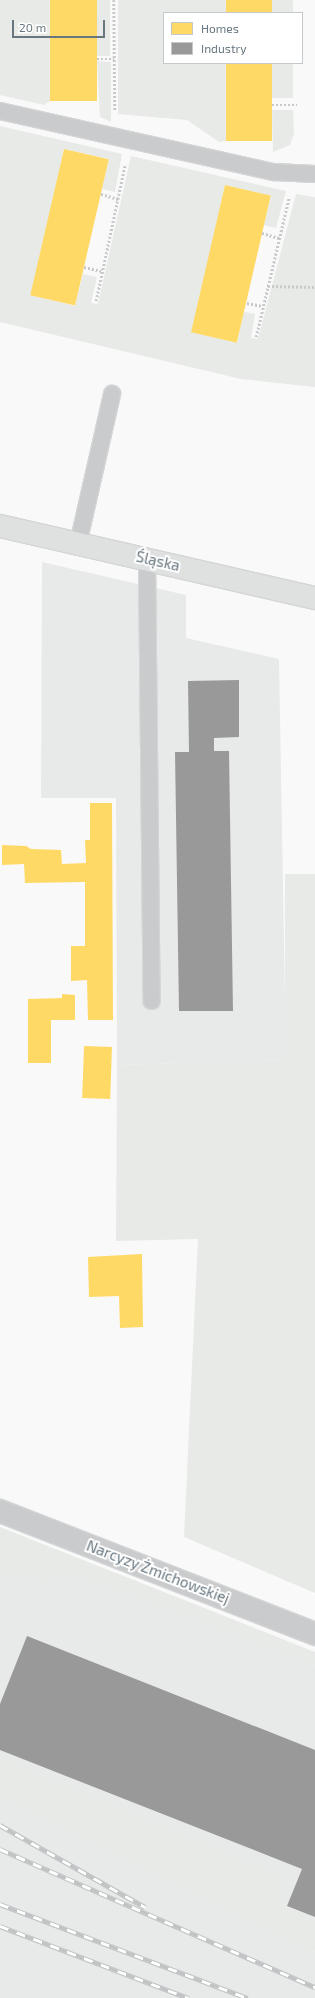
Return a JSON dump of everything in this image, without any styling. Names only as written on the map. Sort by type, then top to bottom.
[{"type":"street","name":"Śląska","points":[[0,526],[315,598]]},
{"type":"street","name":"Narcyzy Żmichowskiej","points":[[0,1511],[315,1634]]},
{"type":"lane","points":[[0,111],[274,172],[315,174]]},
{"type":"lane","points":[[78,544],[112,394]]},
{"type":"lane","points":[[147,559],[152,1001]]},
{"type":"path","points":[[113,136],[114,0]]},
{"type":"path","points":[[97,59],[114,59]]},
{"type":"path","points":[[272,105],[296,105]]},
{"type":"path","points":[[96,301],[130,140]]},
{"type":"path","points":[[101,194],[118,199]]},
{"type":"path","points":[[256,337],[289,195]]},
{"type":"path","points":[[262,233],[279,238]]},
{"type":"path","points":[[84,267],[102,271]]},
{"type":"path","points":[[268,286],[315,287]]},
{"type":"path","points":[[247,303],[263,306]]},
{"type":"shaded area","points":[[0,0],[50,0],[50,101],[44,105],[0,95]]},
{"type":"shaded area","points":[[97,0],[110,0],[110,56],[97,56]]},
{"type":"shaded area","points":[[118,0],[226,0],[226,12],[163,12],[163,64],[226,64],[226,141],[219,142],[187,120],[118,114]]},
{"type":"shaded area","points":[[272,0],[293,0],[293,12],[272,12]]},
{"type":"shaded area","points":[[97,61],[111,62],[111,122],[100,117]]},
{"type":"shaded area","points":[[272,64],[293,64],[293,98],[272,98]]},
{"type":"shaded area","points":[[272,110],[293,110],[294,133],[290,145],[273,152]]},
{"type":"shaded area","points":[[0,126],[122,154],[115,192],[102,189],[109,159],[64,149],[31,295],[75,306],[83,274],[97,277],[91,303],[98,304],[131,156],[286,191],[276,228],[264,225],[271,196],[225,185],[192,332],[237,343],[244,312],[255,314],[251,338],[258,339],[296,194],[315,197],[315,387],[241,379],[0,322]]},
{"type":"shaded area","points":[[42,562],[186,595],[186,638],[279,659],[286,1060],[117,1065],[116,798],[41,798]]},
{"type":"shaded area","points":[[285,874],[315,874],[315,1593],[184,1537],[198,1239],[116,1241],[117,1065],[285,1060]]},
{"type":"shaded area","points":[[0,1527],[315,1652],[315,1666],[74,1574],[49,1581],[16,1579],[0,1574]]},
{"type":"shaded area","points":[[0,1544],[315,1666],[315,1919],[275,1901],[283,1877],[0,1758]]},
{"type":"shaded area","points":[[0,1758],[284,1877],[275,1901],[315,1919],[315,1952],[0,1795]]},
{"type":"shaded area","points":[[0,1795],[315,1952],[315,1998],[0,1998]]},
{"type":"building: Homes","points":[[50,0],[97,0],[97,101],[50,101]]},
{"type":"building: Homes","points":[[226,0],[272,0],[272,12],[226,12]]},
{"type":"building: Homes","points":[[226,64],[272,64],[272,141],[226,141]]},
{"type":"building: Homes","points":[[64,149],[109,159],[75,306],[30,295]]},
{"type":"building: Homes","points":[[225,185],[271,196],[237,343],[191,332]]},
{"type":"building: Homes","points":[[90,803],[112,803],[113,1020],[88,1020],[87,980],[71,981],[71,946],[85,946],[85,882],[25,883],[24,864],[2,865],[2,845],[26,846],[31,849],[61,850],[62,864],[86,863],[85,840],[90,840]]},
{"type":"building: Homes","points":[[62,994],[75,995],[75,1020],[51,1020],[51,1063],[28,1063],[28,999],[62,998]]},
{"type":"building: Homes","points":[[84,1046],[112,1047],[110,1099],[82,1098]]},
{"type":"building: Homes","points":[[142,1254],[143,1327],[120,1328],[119,1296],[89,1297],[88,1257]]},
{"type":"building: Industry","points":[[239,680],[239,737],[214,738],[214,751],[229,751],[233,1011],[179,1011],[175,752],[189,752],[188,681]]},
{"type":"building: Industry","points":[[27,1636],[315,1750],[315,1917],[287,1906],[302,1869],[0,1750],[0,1704]]},
{"type":"railway","points":[[0,1825],[145,1907]]},
{"type":"railway","points":[[0,1849],[315,1987]]},
{"type":"railway","points":[[0,1904],[248,1998]]},
{"type":"railway","points":[[0,1926],[189,1998]]}]
